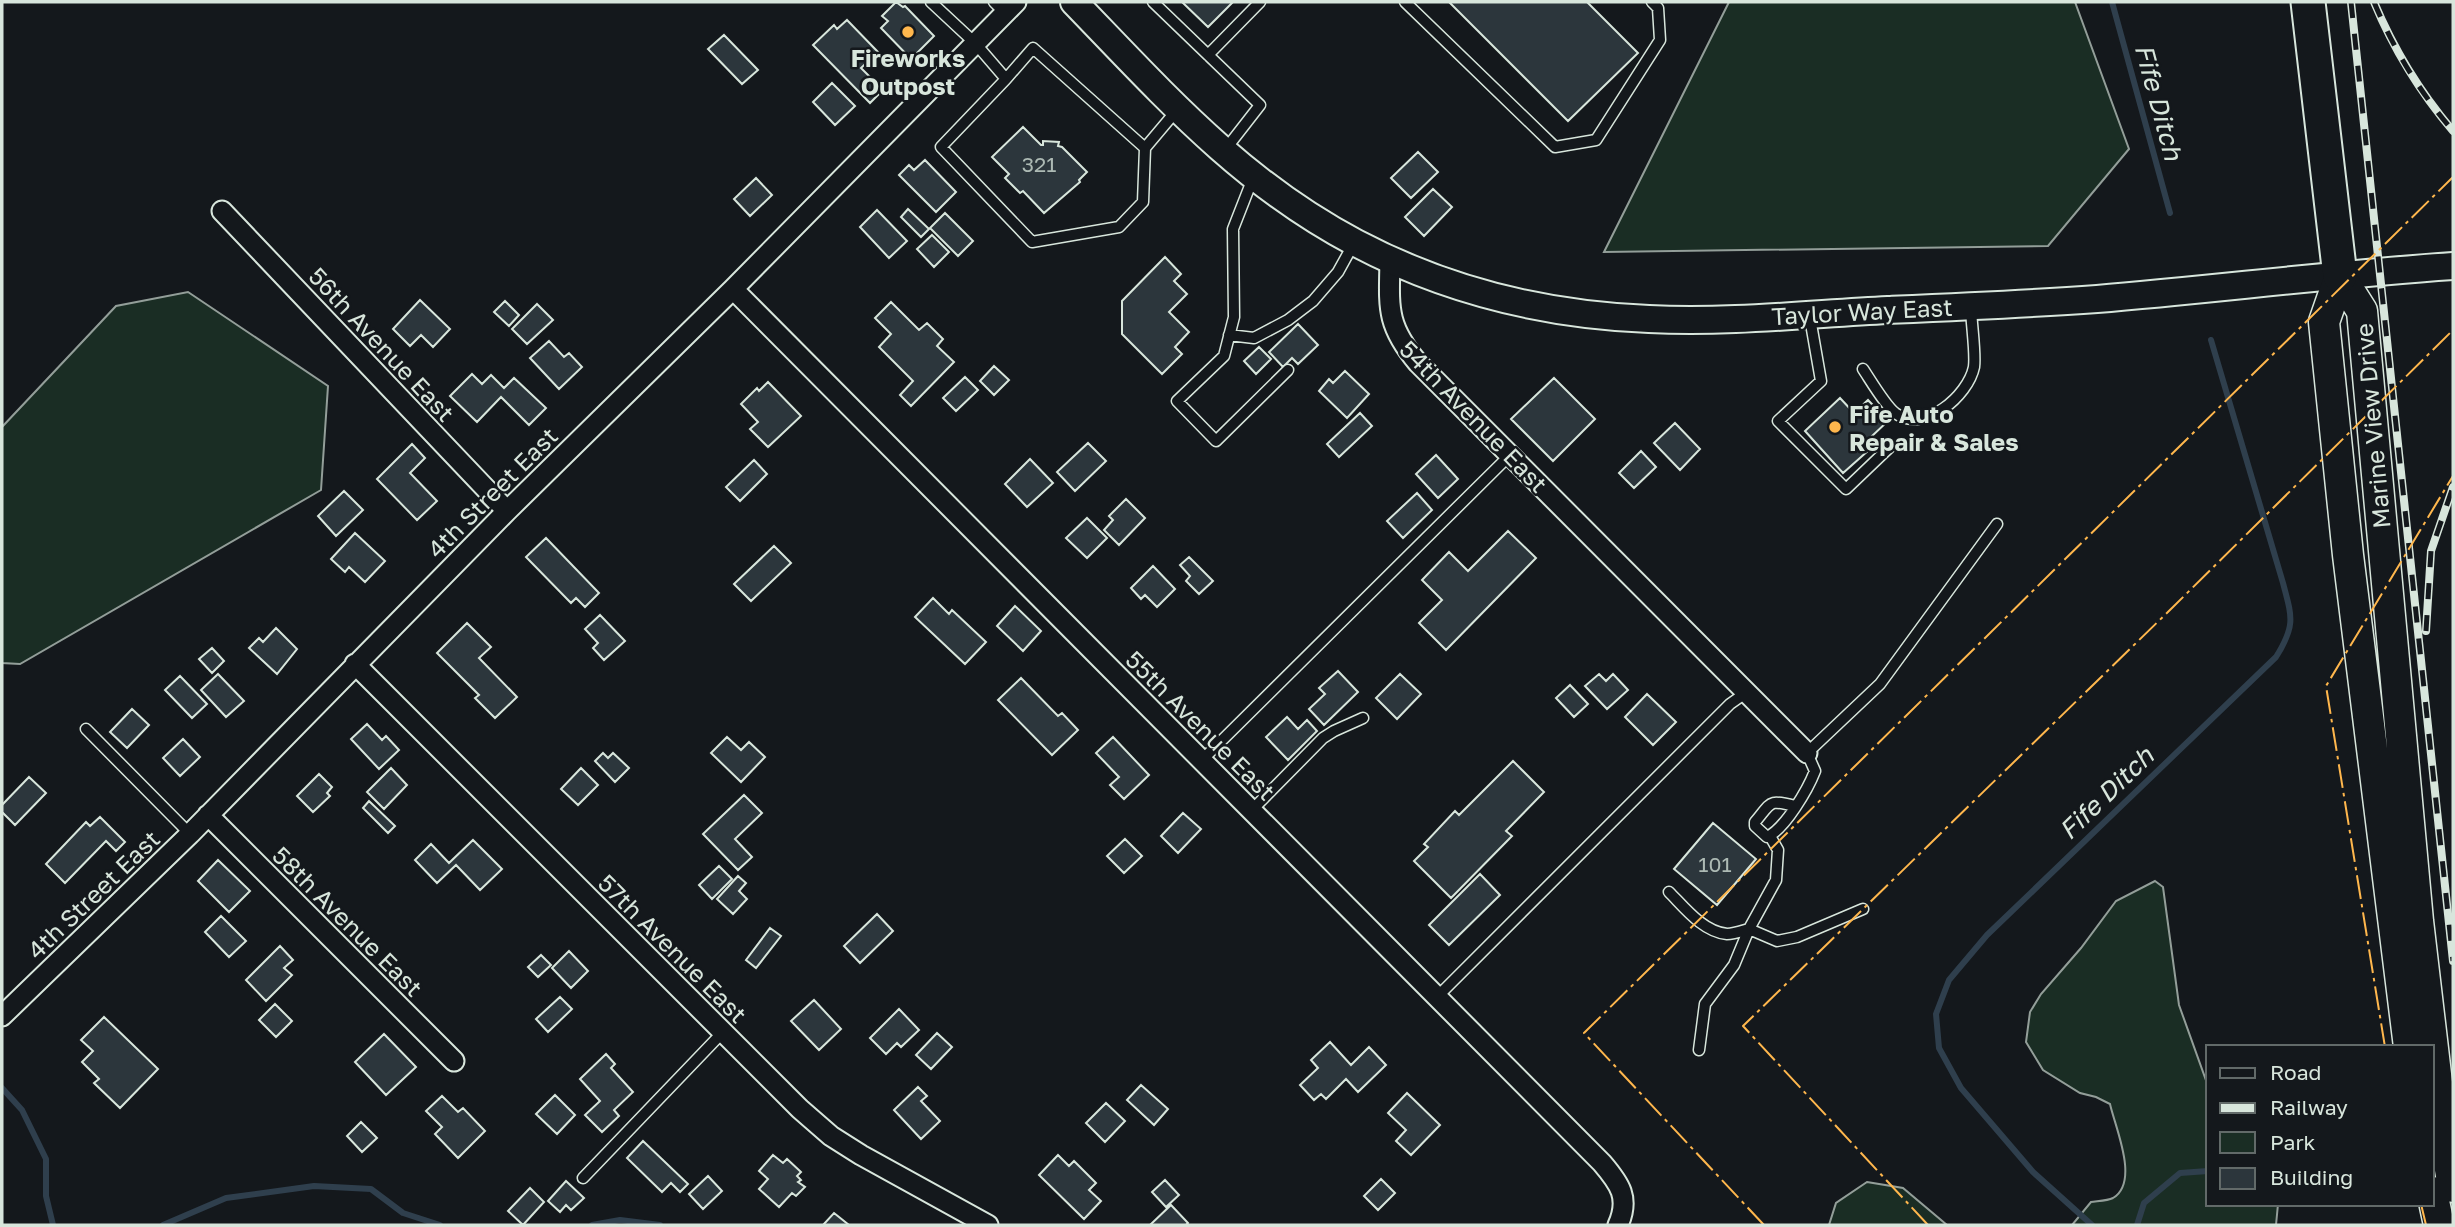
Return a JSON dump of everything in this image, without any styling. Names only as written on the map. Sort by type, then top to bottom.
[{"type":"highway","points":[[2308,2],[2340,276]]},
{"type":"main road","points":[[1074,2],[1178,109],[1253,178],[1319,223],[1390,260]]},
{"type":"main road","name":"Taylor Way East","points":[[1390,260],[1476,292],[1566,312],[1654,319],[2096,299],[2453,265]]},
{"type":"main road","name":"Marine View Drive","points":[[2340,276],[2324,322],[2348,555],[2409,1045]]},
{"type":"main road","name":"Marine View Drive","points":[[2340,276],[2362,311],[2417,921],[2432,1045]]},
{"type":"main road","name":"Marine View Drive","points":[[2434,1059],[2453,1187]]},
{"type":"street","name":"4th Street East","points":[[2,1016],[190,834],[506,511],[733,289],[975,43],[1005,5]]},
{"type":"street","name":"56th Avenue East","points":[[222,211],[506,511]]},
{"type":"street","name":"54th Avenue East","points":[[1390,260],[1389,303],[1396,334],[1418,363],[1807,753]]},
{"type":"street","name":"55th Avenue East","points":[[733,289],[1602,1163],[1620,1188],[1624,1203],[1618,1225]]},
{"type":"street","name":"57th Avenue East","points":[[355,664],[723,1032],[831,1136],[988,1225]]},
{"type":"street","name":"58th Avenue East","points":[[208,815],[454,1061]]},
{"type":"lane","points":[[931,2],[975,43],[1006,79]]},
{"type":"lane","points":[[1153,2],[1260,105],[1223,152]]},
{"type":"lane","points":[[1208,55],[1260,2]]},
{"type":"lane","points":[[1405,2],[1555,146],[1596,140],[1660,40],[1658,8],[1652,2]]},
{"type":"lane","points":[[1145,148],[1032,48],[941,147],[1032,242],[1119,227],[1143,202],[1145,148],[1178,109]]},
{"type":"lane","points":[[1253,178],[1233,229],[1234,317],[1224,356],[1177,401],[1216,441],[1288,369]]},
{"type":"lane","points":[[1229,335],[1254,338],[1288,320],[1313,301],[1338,272],[1354,242]]},
{"type":"lane","points":[[1863,369],[1895,413],[1912,420],[1937,414],[1958,396],[1974,367],[1971,306]]},
{"type":"lane","points":[[1809,314],[1821,380],[1778,421],[1846,489],[1892,445]]},
{"type":"lane","points":[[1202,760],[1510,455]]},
{"type":"lane","points":[[1770,836],[1783,823],[1810,783],[1815,771],[1807,753],[1881,684],[1997,524]]},
{"type":"lane","points":[[1437,997],[1730,704],[1747,692]]},
{"type":"lane","points":[[1252,810],[1324,738],[1363,718]]},
{"type":"lane","points":[[86,729],[190,834]]},
{"type":"lane","points":[[1770,836],[1767,837],[1755,826],[1755,822],[1776,801],[1795,806]]},
{"type":"lane","points":[[1699,1050],[1704,1004],[1734,965],[1749,929],[1776,880],[1778,850],[1770,836]]},
{"type":"lane","points":[[1669,892],[1712,930],[1728,934],[1749,929],[1776,941],[1797,937],[1863,909]]},
{"type":"lane","points":[[583,1178],[723,1032]]},
{"type":"green space","points":[[1729,2],[2075,2],[2129,149],[2048,246],[1604,252]]},
{"type":"green space","points":[[188,292],[328,386],[321,490],[20,664],[2,663],[2,427],[116,306]]},
{"type":"green space","points":[[2155,881],[2163,887],[2179,1005],[2206,1080],[2206,1206],[2278,1206],[2276,1225],[2072,1225],[2091,1202],[2111,1199],[2121,1190],[2125,1180],[2124,1154],[2110,1104],[2080,1093],[2043,1070],[2026,1042],[2030,1012],[2041,994],[2081,948],[2116,901]]},
{"type":"green space","points":[[1867,1182],[1903,1188],[1947,1225],[1829,1225],[1836,1203]]},
{"type":"building","name":"Fireworks Outpost","points":[[896,2],[905,6],[934,36],[911,59],[881,28],[888,21],[882,16]]},
{"type":"building","points":[[1182,2],[1233,2],[1208,27]]},
{"type":"building","points":[[1449,2],[1587,2],[1638,53],[1568,121]]},
{"type":"building","points":[[847,20],[878,52],[861,68],[883,90],[870,103],[813,45],[834,25],[837,29]]},
{"type":"building","points":[[724,35],[758,70],[742,84],[708,49]]},
{"type":"building","points":[[832,83],[855,106],[835,125],[813,102]]},
{"type":"building","points":[[1023,127],[1041,145],[1043,141],[1059,142],[1058,146],[1087,172],[1080,182],[1044,213],[1023,191],[1020,193],[1005,178],[1009,174],[992,157]]},
{"type":"building","points":[[1418,152],[1438,172],[1411,198],[1391,178]]},
{"type":"building","points":[[925,160],[956,192],[936,212],[899,175],[909,165],[914,170]]},
{"type":"building","points":[[756,178],[772,195],[750,216],[734,199]]},
{"type":"building","points":[[1433,189],[1452,207],[1424,236],[1405,217]]},
{"type":"building","points":[[908,209],[929,229],[921,237],[901,217]]},
{"type":"building","points":[[877,210],[907,241],[889,258],[860,227]]},
{"type":"building","points":[[945,213],[973,241],[958,256],[930,228]]},
{"type":"building","points":[[932,235],[949,252],[934,267],[917,249]]},
{"type":"building","points":[[1165,257],[1181,274],[1174,281],[1187,294],[1169,312],[1189,332],[1175,347],[1182,354],[1162,374],[1122,334],[1122,301]]},
{"type":"building","points":[[420,300],[450,329],[433,347],[421,335],[410,346],[393,329]]},
{"type":"building","points":[[505,301],[519,315],[509,326],[494,312]]},
{"type":"building","points":[[891,302],[919,330],[927,323],[943,339],[937,346],[954,362],[911,406],[900,395],[913,381],[879,347],[891,334],[875,318]]},
{"type":"building","points":[[537,304],[553,320],[527,344],[512,329]]},
{"type":"building","points":[[1298,324],[1318,345],[1298,364],[1292,358],[1283,367],[1269,352]]},
{"type":"building","points":[[549,341],[564,357],[569,353],[582,367],[559,389],[530,358]]},
{"type":"building","points":[[1259,347],[1271,359],[1256,374],[1244,361]]},
{"type":"building","points":[[994,366],[1009,380],[994,395],[980,381]]},
{"type":"building","points":[[1345,371],[1369,394],[1347,418],[1319,391],[1329,379],[1333,383]]},
{"type":"building","points":[[472,374],[482,384],[491,375],[504,388],[514,378],[546,408],[529,425],[501,397],[477,422],[450,396]]},
{"type":"building","points":[[965,377],[978,390],[956,411],[943,398]]},
{"type":"building","points":[[1554,378],[1595,419],[1553,461],[1511,419]]},
{"type":"building","points":[[768,382],[801,416],[768,447],[750,429],[758,422],[741,404],[757,388],[759,391]]},
{"type":"building","points":[[1840,398],[1854,413],[1868,400],[1888,421],[1872,436],[1878,442],[1843,473],[1805,431]]},
{"type":"building","points":[[1360,413],[1372,426],[1339,457],[1327,444]]},
{"type":"building","points":[[1675,423],[1700,449],[1680,470],[1654,443]]},
{"type":"building","points":[[1088,443],[1106,461],[1075,491],[1057,472]]},
{"type":"building","points":[[412,444],[425,458],[410,473],[437,501],[417,520],[377,479]]},
{"type":"building","points":[[1641,451],[1656,467],[1634,488],[1619,473]]},
{"type":"building","points":[[1436,455],[1458,479],[1438,498],[1416,474]]},
{"type":"building","points":[[1030,459],[1053,483],[1027,507],[1005,484]]},
{"type":"building","points":[[754,460],[767,474],[740,501],[726,487]]},
{"type":"building","points":[[344,491],[363,510],[336,536],[318,516]]},
{"type":"building","points":[[1417,493],[1432,510],[1403,538],[1387,521]]},
{"type":"building","points":[[1126,499],[1145,518],[1119,545],[1104,530],[1113,520],[1109,516]]},
{"type":"building","points":[[1087,518],[1107,538],[1087,558],[1066,538]]},
{"type":"building","points":[[1508,531],[1536,558],[1446,650],[1419,623],[1442,600],[1422,580],[1449,552],[1468,571]]},
{"type":"building","points":[[355,533],[385,561],[365,582],[349,567],[345,572],[331,559]]},
{"type":"building","points":[[546,538],[599,593],[585,607],[576,598],[571,603],[526,557]]},
{"type":"building","points":[[774,546],[791,563],[751,601],[734,584]]},
{"type":"building","points":[[1189,557],[1213,581],[1199,594],[1186,581],[1190,576],[1180,565]]},
{"type":"building","points":[[1153,566],[1175,589],[1157,607],[1145,595],[1141,599],[1131,588]]},
{"type":"building","points":[[933,598],[949,614],[952,610],[986,642],[965,664],[915,617]]},
{"type":"building","points":[[1015,606],[1041,631],[1023,651],[997,626]]},
{"type":"building","points":[[600,615],[625,641],[604,660],[593,648],[598,643],[585,629]]},
{"type":"building","points":[[467,623],[491,647],[479,658],[517,697],[495,718],[475,698],[479,695],[437,653]]},
{"type":"building","points":[[276,628],[297,649],[277,674],[249,648],[259,638],[263,642]]},
{"type":"building","points":[[212,648],[224,661],[212,673],[199,659]]},
{"type":"building","points":[[1338,671],[1358,692],[1324,725],[1309,709],[1325,694],[1319,688]]},
{"type":"building","points":[[218,674],[244,701],[226,717],[201,690]]},
{"type":"building","points":[[1400,674],[1421,694],[1397,719],[1376,698]]},
{"type":"building","points":[[1599,674],[1606,681],[1613,674],[1628,690],[1607,709],[1585,686]]},
{"type":"building","points":[[180,676],[207,704],[192,718],[165,690]]},
{"type":"building","points":[[1021,678],[1058,716],[1062,713],[1078,730],[1052,755],[998,700]]},
{"type":"building","points":[[1570,685],[1588,704],[1574,717],[1556,698]]},
{"type":"building","points":[[1647,694],[1676,722],[1653,745],[1625,717]]},
{"type":"building","points":[[132,709],[149,725],[127,748],[110,732]]},
{"type":"building","points":[[1287,717],[1298,729],[1307,720],[1317,731],[1288,760],[1266,737]]},
{"type":"building","points":[[367,724],[382,740],[386,736],[399,750],[379,769],[351,739]]},
{"type":"building","points":[[727,737],[741,750],[749,742],[765,757],[741,782],[711,753]]},
{"type":"building","points":[[1113,737],[1149,775],[1124,799],[1110,785],[1119,777],[1096,753]]},
{"type":"building","points":[[183,739],[200,757],[180,776],[163,758]]},
{"type":"building","points":[[603,753],[608,758],[613,753],[629,768],[615,782],[595,761]]},
{"type":"building","points":[[1513,761],[1544,792],[1506,831],[1512,836],[1451,898],[1414,861],[1428,847],[1424,844],[1455,811],[1459,815]]},
{"type":"building","points":[[391,768],[407,785],[384,809],[367,792]]},
{"type":"building","points":[[581,768],[598,785],[578,805],[561,789]]},
{"type":"building","points":[[319,774],[332,787],[327,793],[330,796],[313,812],[297,796]]},
{"type":"building","points":[[29,777],[46,793],[15,825],[2,812],[2,805]]},
{"type":"building","points":[[744,795],[762,813],[735,839],[752,857],[738,870],[703,834]]},
{"type":"building","points":[[369,801],[395,826],[388,833],[363,808]]},
{"type":"building","points":[[1183,813],[1201,829],[1178,853],[1161,836]]},
{"type":"building","points":[[100,817],[125,842],[116,851],[106,841],[65,883],[46,864],[86,822],[90,826]]},
{"type":"building","points":[[1713,823],[1756,859],[1717,905],[1674,869]]},
{"type":"building","points":[[1125,839],[1142,856],[1124,873],[1107,856]]},
{"type":"building","points":[[473,840],[502,869],[480,890],[456,865],[437,883],[415,860],[431,844],[449,863]]},
{"type":"building","points":[[218,860],[250,891],[229,912],[198,881]]},
{"type":"building","points":[[719,866],[732,879],[712,899],[699,885]]},
{"type":"building","points":[[1480,874],[1500,895],[1449,945],[1429,925]]},
{"type":"building","points":[[738,876],[746,883],[739,891],[747,899],[733,914],[717,899]]},
{"type":"building","points":[[877,914],[893,931],[860,963],[844,946]]},
{"type":"building","points":[[221,916],[246,941],[229,957],[205,932]]},
{"type":"building","points":[[770,928],[781,936],[756,968],[746,960]]},
{"type":"building","points":[[280,946],[293,960],[284,968],[292,975],[266,1001],[246,980]]},
{"type":"building","points":[[569,951],[588,971],[571,988],[552,968]]},
{"type":"building","points":[[541,955],[551,965],[538,977],[528,967]]},
{"type":"building","points":[[560,997],[572,1009],[548,1032],[536,1019]]},
{"type":"building","points":[[814,1000],[841,1029],[819,1050],[791,1021]]},
{"type":"building","points":[[275,1004],[292,1021],[276,1037],[259,1020]]},
{"type":"building","points":[[899,1009],[919,1030],[901,1047],[897,1043],[886,1054],[870,1038]]},
{"type":"building","points":[[104,1017],[158,1069],[120,1108],[94,1083],[99,1079],[82,1062],[93,1051],[81,1040]]},
{"type":"building","points":[[937,1033],[952,1047],[931,1069],[916,1055]]},
{"type":"building","points":[[384,1034],[416,1067],[386,1095],[355,1062]]},
{"type":"building","points":[[1330,1042],[1351,1065],[1369,1047],[1386,1065],[1358,1092],[1346,1079],[1326,1099],[1321,1094],[1314,1100],[1300,1085],[1318,1068],[1311,1060]]},
{"type":"building","points":[[606,1054],[615,1064],[611,1068],[633,1092],[614,1110],[619,1116],[602,1132],[585,1115],[600,1101],[580,1079]]},
{"type":"building","points":[[1141,1085],[1168,1109],[1154,1125],[1127,1100]]},
{"type":"building","points":[[918,1087],[927,1096],[921,1101],[940,1121],[921,1139],[894,1110]]},
{"type":"building","points":[[1407,1093],[1440,1125],[1411,1155],[1396,1141],[1406,1130],[1388,1113]]},
{"type":"building","points":[[555,1095],[575,1115],[557,1134],[536,1114]]},
{"type":"building","points":[[442,1096],[458,1112],[463,1108],[485,1131],[458,1158],[435,1134],[442,1127],[426,1111]]},
{"type":"building","points":[[1106,1103],[1125,1121],[1105,1142],[1086,1123]]},
{"type":"building","points":[[361,1122],[377,1138],[362,1152],[347,1136]]},
{"type":"building","points":[[643,1141],[688,1184],[680,1192],[671,1183],[662,1192],[627,1158]]},
{"type":"building","points":[[773,1155],[783,1163],[787,1159],[801,1172],[797,1176],[801,1180],[798,1182],[805,1187],[796,1196],[792,1193],[779,1207],[759,1189],[768,1179],[759,1171]]},
{"type":"building","points":[[1058,1155],[1069,1166],[1074,1161],[1096,1183],[1089,1190],[1101,1201],[1084,1219],[1039,1175]]},
{"type":"building","points":[[708,1176],[722,1191],[703,1209],[689,1194]]},
{"type":"building","points":[[1381,1179],[1395,1193],[1378,1210],[1364,1196]]},
{"type":"building","points":[[1165,1180],[1179,1195],[1166,1207],[1152,1192]]},
{"type":"building","points":[[566,1181],[584,1198],[571,1210],[566,1205],[560,1212],[548,1201]]},
{"type":"building","points":[[530,1188],[544,1202],[523,1225],[508,1211]]},
{"type":"building","points":[[1171,1205],[1188,1223],[1186,1225],[1150,1225]]},
{"type":"building","points":[[834,1213],[849,1225],[823,1225]]},
{"type":"waterway","name":"Fife Ditch","points":[[2112,2],[2170,213]]},
{"type":"waterway","name":"Fife Ditch","points":[[2092,1225],[2033,1172],[1961,1088],[1939,1048],[1936,1014],[1949,980],[1987,935],[2276,657],[2287,637],[2290,613],[2286,595],[2211,340]]},
{"type":"waterway","points":[[2,1088],[22,1110],[46,1159],[46,1196],[53,1225]]},
{"type":"waterway","points":[[2137,1225],[2144,1203],[2180,1173],[2206,1171]]},
{"type":"waterway","points":[[163,1225],[226,1198],[314,1186],[371,1189],[403,1213],[440,1225]]},
{"type":"waterway","points":[[592,1225],[620,1220],[660,1225]]},
{"type":"railway","points":[[2351,2],[2453,961]]},
{"type":"railway","points":[[2374,2],[2408,70],[2453,131]]},
{"type":"railway","points":[[2426,631],[2431,551],[2453,487]]},
{"type":"power","points":[[1764,1225],[1584,1033],[2453,177]]},
{"type":"power","points":[[1928,1225],[1743,1026],[2453,330]]},
{"type":"power","points":[[2385,1045],[2326,686],[2453,476]]},
{"type":"power","points":[[2421,1206],[2426,1225]]},
{"type":"place","name":"Fireworks Outpost","points":[[908,32]]},
{"type":"place","name":"Fife Auto Repair & Sales","points":[[1835,427]]}]
